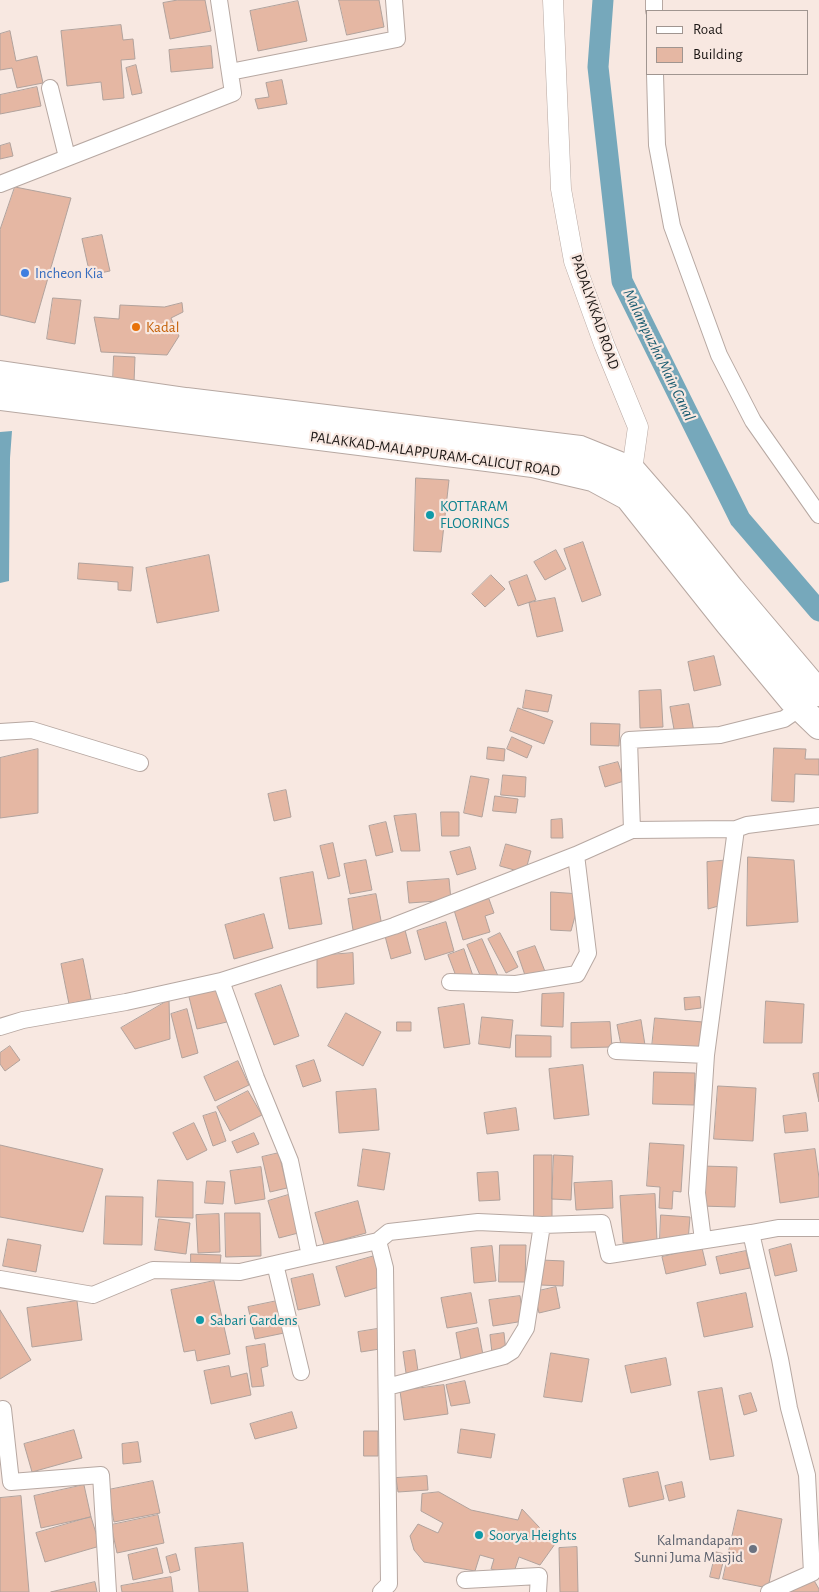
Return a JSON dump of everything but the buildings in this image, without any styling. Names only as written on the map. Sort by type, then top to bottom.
[{"type":"highway","name":"PALAKKAD-MALAPPURAM-CALICUT ROAD","points":[[0,374],[186,401],[580,449],[632,470],[679,524],[731,589],[810,700],[819,726]]},
{"type":"highway","name":"PALAKKAD-MALAPPURAM-CALICUT ROAD","points":[[0,397],[533,464],[593,478],[628,497],[728,624],[792,700],[810,700]]},
{"type":"street","points":[[0,184],[233,93],[220,0]]},
{"type":"street","points":[[230,72],[397,39],[394,0]]},
{"type":"street","name":"PADALYKKAD ROAD","points":[[553,0],[561,189],[574,261],[604,344],[638,427],[632,470]]},
{"type":"street","points":[[655,75],[657,146],[672,226],[719,355],[753,421],[819,515]]},
{"type":"street","points":[[50,88],[67,158]]},
{"type":"street","points":[[620,493],[632,470]]},
{"type":"street","points":[[632,830],[629,740],[720,735],[784,719],[810,700]]},
{"type":"street","points":[[0,732],[32,730],[140,763]]},
{"type":"street","points":[[0,1027],[23,1020],[126,1002],[221,981],[394,926],[576,855],[632,830],[736,830],[747,825],[819,816]]},
{"type":"street","points":[[703,1240],[697,1193],[706,1055],[736,830]]},
{"type":"street","points":[[450,982],[516,984],[577,974],[588,953],[576,855]]},
{"type":"street","points":[[221,981],[256,1078],[290,1162],[310,1256]]},
{"type":"street","points":[[616,1051],[706,1055]]},
{"type":"street","points":[[0,1279],[93,1295],[153,1270],[240,1272],[378,1241],[389,1232],[478,1222],[542,1225],[602,1223],[609,1256],[778,1228],[819,1228]]},
{"type":"street","points":[[387,1387],[504,1356],[512,1351],[526,1328],[542,1225]]},
{"type":"street","points":[[751,1233],[780,1359],[789,1408],[807,1475],[811,1553],[812,1573],[769,1592]]},
{"type":"street","points":[[378,1241],[385,1268],[390,1584],[381,1592]]},
{"type":"street","points":[[275,1264],[300,1372]]},
{"type":"street","points":[[3,1409],[6,1483],[101,1475],[108,1592]]},
{"type":"street","points":[[465,1580],[539,1576],[538,1592]]},
{"type":"water","points":[[12,431],[9,581],[0,583],[0,432]]},
{"type":"waterway","name":"Malampuzha Main Canal","points":[[603,0],[598,67],[622,281],[740,519],[819,611]]},
{"type":"place","name":"Incheon Kia","points":[[25,273]]},
{"type":"place","name":"Kadal","points":[[136,327]]},
{"type":"place","name":"KOTTARAM FLOORINGS","points":[[430,515]]},
{"type":"place","name":"Sabari Gardens","points":[[200,1320]]},
{"type":"place","name":"Soorya Heights","points":[[479,1535]]},
{"type":"place","name":"Kalmandapam Sunni Juma Masjid","points":[[753,1549]]}]
